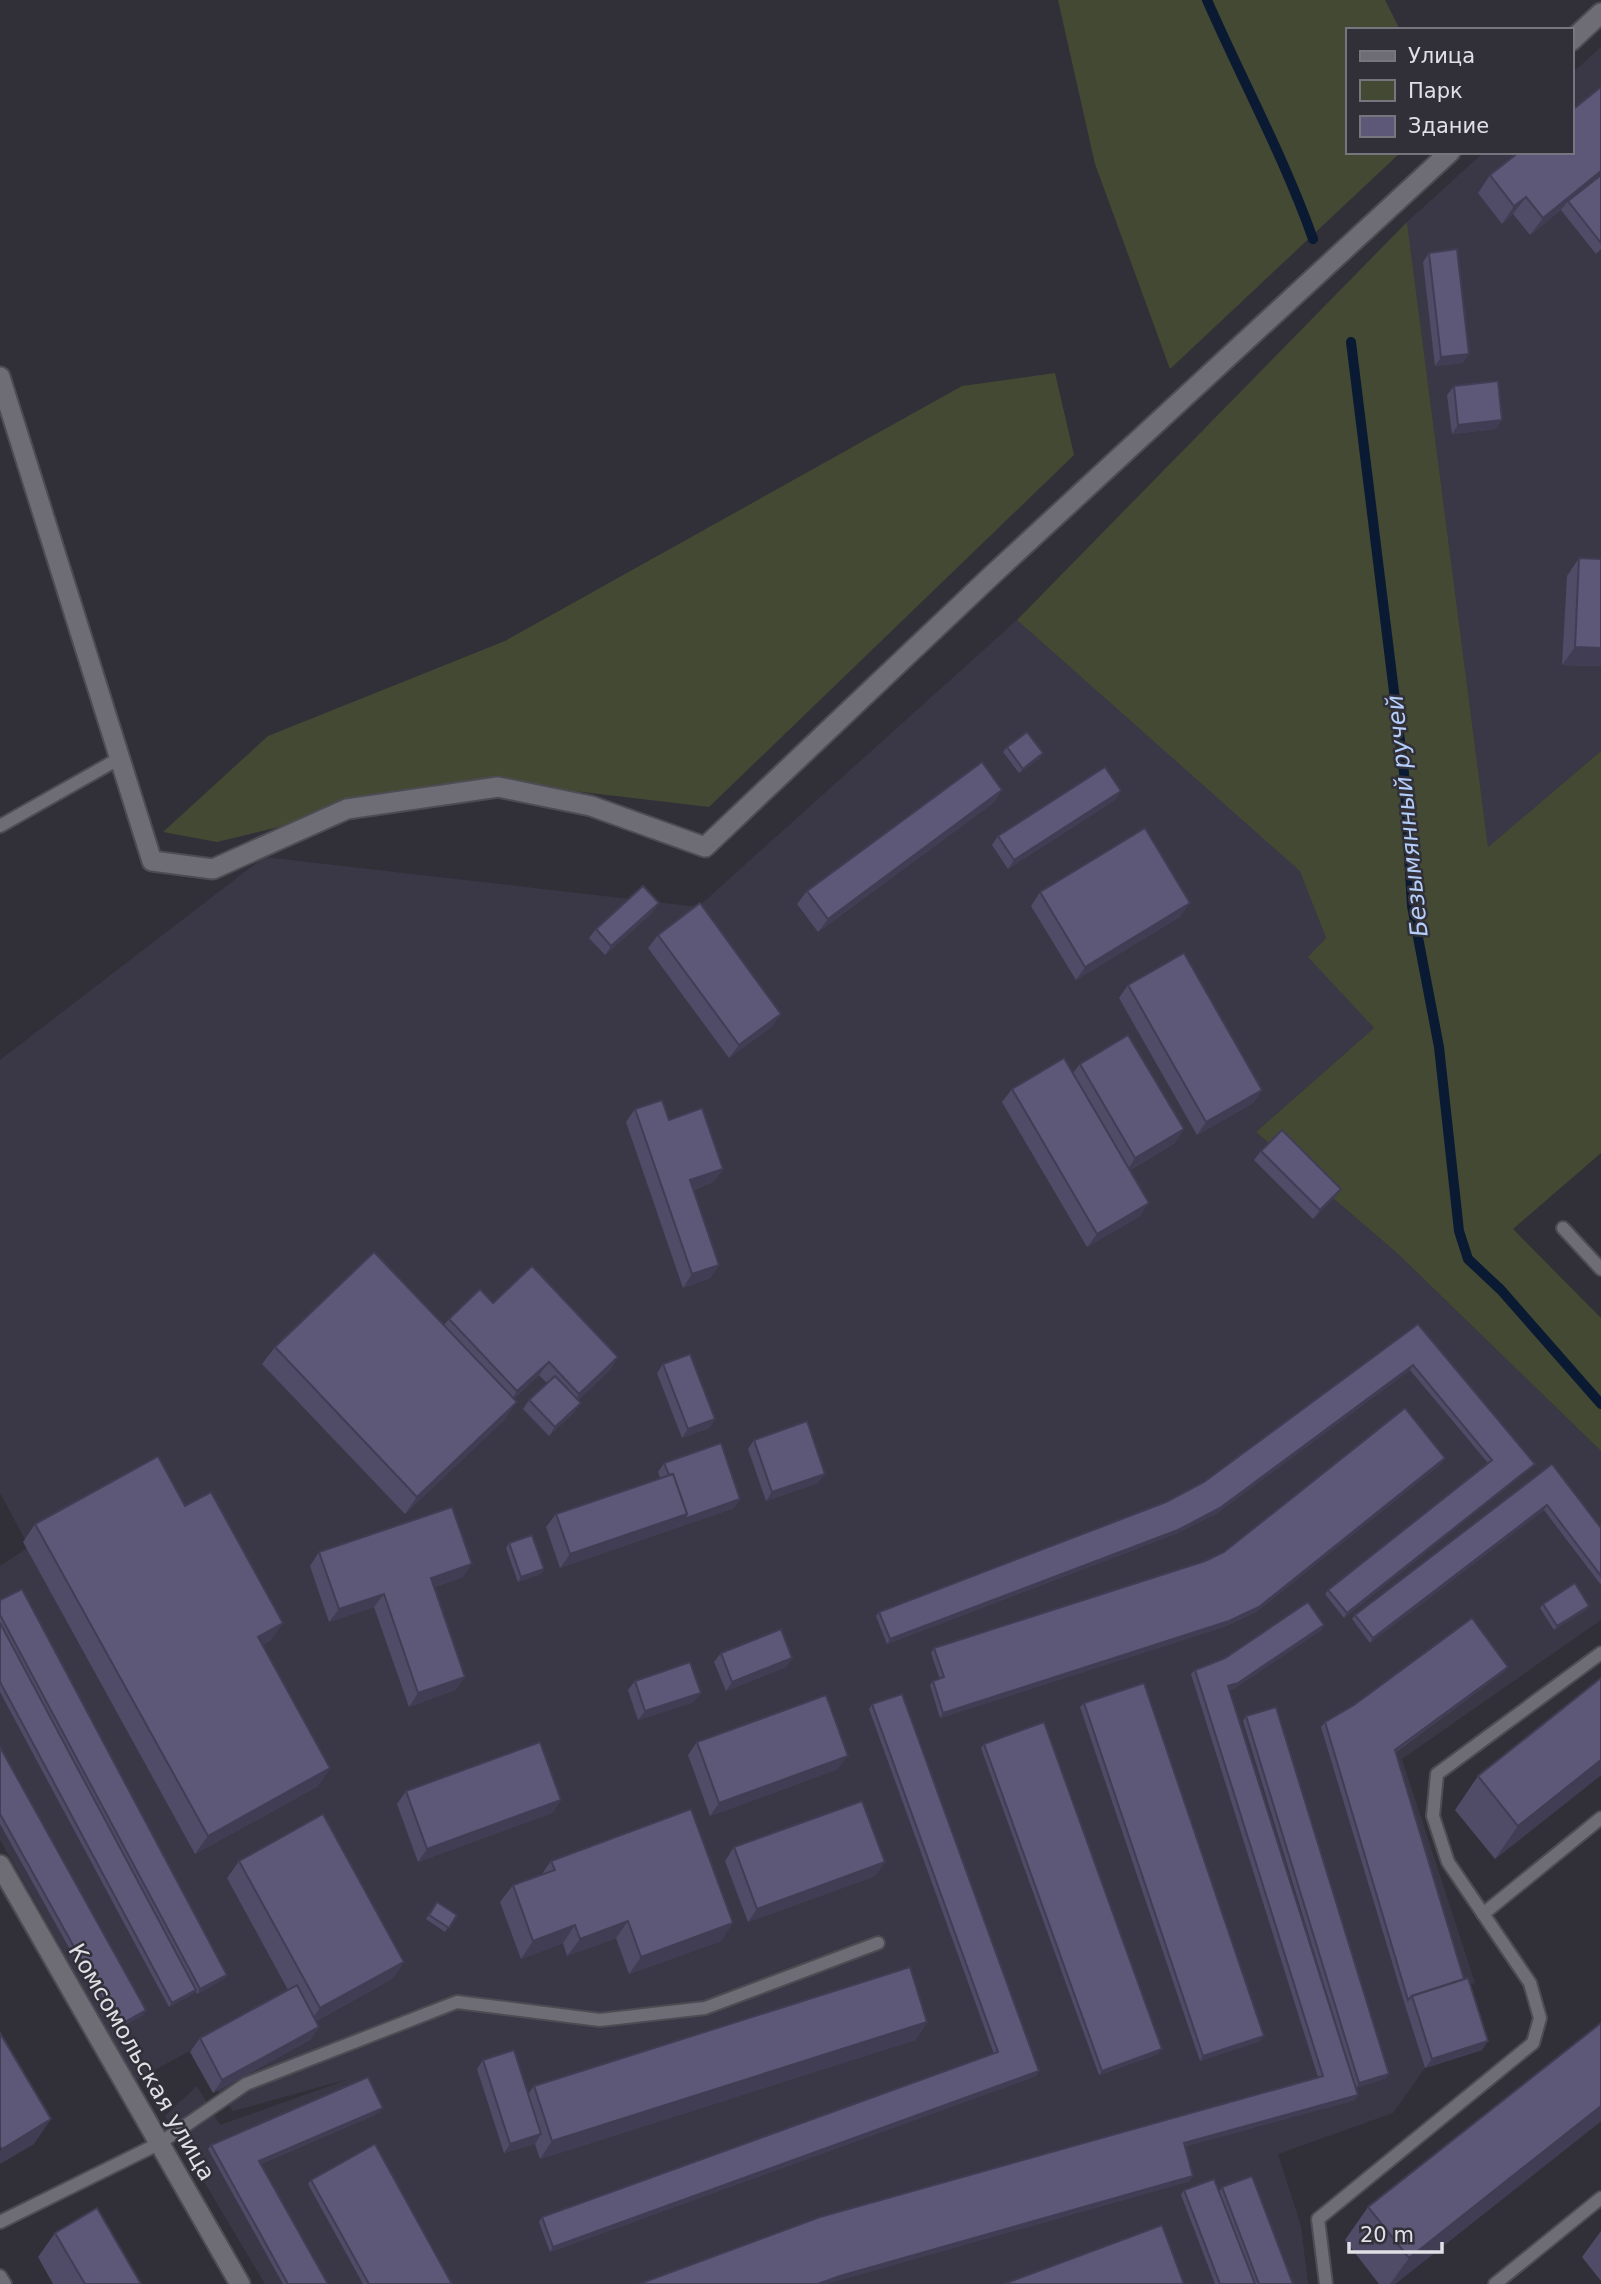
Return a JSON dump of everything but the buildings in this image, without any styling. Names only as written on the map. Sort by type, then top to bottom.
[{"type":"street","points":[[1573,39],[1601,13]]},
{"type":"street","points":[[0,377],[152,861],[213,869],[347,809],[498,787],[592,806],[705,847],[991,576],[1448,154]]},
{"type":"street","name":"Комсомольская улица","points":[[0,1866],[240,2284]]},
{"type":"lane","points":[[0,826],[120,758]]},
{"type":"lane","points":[[1563,1228],[1601,1269]]},
{"type":"lane","points":[[1326,2284],[1318,2219],[1533,2043],[1540,2018],[1531,1983],[1448,1862],[1433,1816],[1437,1774],[1601,1653]]},
{"type":"lane","points":[[1483,1914],[1601,1818]]},
{"type":"lane","points":[[0,2222],[160,2143],[246,2084],[457,2002],[600,2020],[705,2008],[878,1943]]},
{"type":"lane","points":[[1495,2284],[1601,2197]]},
{"type":"lane","points":[[0,2276],[5,2284]]},
{"type":"shaded area","points":[[1601,47],[1601,751],[1488,847],[1407,222],[1482,154],[1573,154],[1573,72]]},
{"type":"shaded area","points":[[1017,620],[1301,871],[1326,938],[1309,957],[1374,1028],[1256,1132],[1397,1253],[1601,1451],[1601,1620],[1402,1759],[1475,1983],[1406,2005],[1425,2068],[1393,2113],[1278,2154],[1301,2226],[1308,2284],[265,2284],[165,2116],[197,2086],[220,2125],[349,2079],[233,2111],[203,2070],[264,2011],[136,2080],[0,1840],[0,1566],[29,1547],[0,1493],[0,1060],[264,857],[698,907]]},
{"type":"green space","points":[[1058,0],[1385,0],[1399,28],[1346,28],[1346,154],[1399,154],[1170,369],[1095,164]]},
{"type":"green space","points":[[1407,222],[1488,847],[1601,751],[1601,1153],[1513,1229],[1601,1318],[1601,1451],[1397,1253],[1256,1132],[1374,1028],[1308,957],[1326,938],[1300,871],[1017,620]]},
{"type":"green space","points":[[1055,373],[1074,455],[709,807],[473,779],[217,842],[163,832],[268,736],[505,641],[962,386]]},
{"type":"waterway","name":"Безымянный ручей","points":[[1207,0],[1276,148],[1313,239]]},
{"type":"waterway","name":"Безымянный ручей","points":[[1351,342],[1404,773],[1412,906],[1439,1047],[1459,1231],[1468,1259],[1501,1290],[1601,1404]]}]
